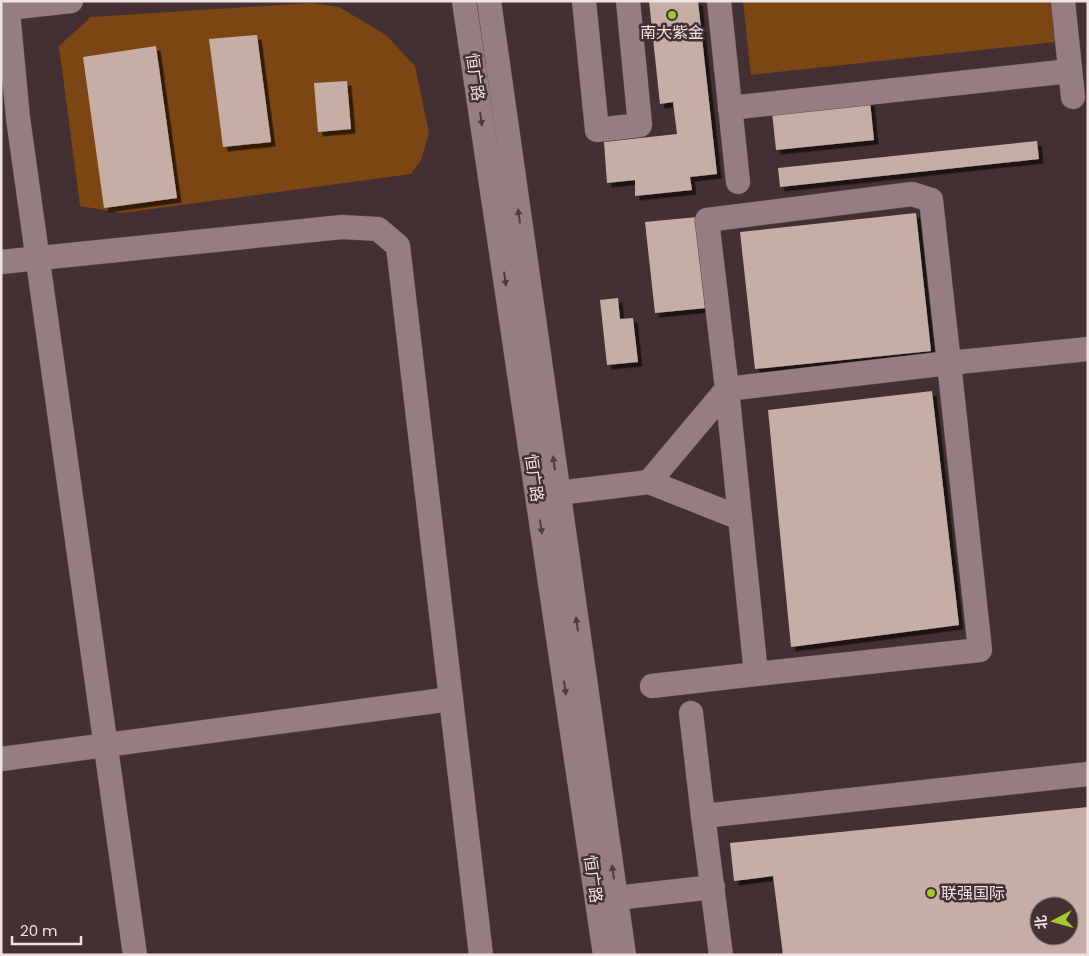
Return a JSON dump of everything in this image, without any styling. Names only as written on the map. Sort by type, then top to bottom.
[{"type":"street","points":[[71,1],[7,5],[18,118],[135,955]]},
{"type":"street","name":"恒广路","points":[[464,1],[605,955]]},
{"type":"street","name":"恒广路","points":[[489,1],[624,955]]},
{"type":"street","points":[[584,1],[597,130],[640,126],[628,1]]},
{"type":"street","points":[[719,1],[738,182]]},
{"type":"street","points":[[1063,1],[1073,97]]},
{"type":"street","points":[[730,108],[1070,71]]},
{"type":"street","points":[[652,686],[980,650],[931,200],[912,194],[707,220],[727,389],[756,674]]},
{"type":"street","points":[[1,262],[342,227],[378,229],[398,246],[481,955]]},
{"type":"street","points":[[649,482],[727,389],[1088,349]]},
{"type":"street","points":[[558,493],[649,482],[740,518]]},
{"type":"street","points":[[1,759],[451,700]]},
{"type":"street","points":[[692,713],[721,955]]},
{"type":"street","points":[[703,816],[1088,774]]},
{"type":"street","points":[[616,898],[713,887]]},
{"type":"shaded area","points":[[743,1],[1051,1],[1055,42],[751,75]]},
{"type":"shaded area","points":[[311,3],[339,7],[386,35],[415,66],[429,133],[421,160],[411,174],[122,213],[80,206],[59,46],[91,17]]},
{"type":"building","points":[[649,1],[698,1],[717,174],[690,177],[692,190],[635,196],[635,180],[607,183],[604,142],[677,134],[673,102],[660,104]]},
{"type":"building","points":[[257,35],[271,142],[223,147],[209,39]]},
{"type":"building","points":[[156,46],[177,198],[104,208],[83,57]]},
{"type":"building","points":[[347,81],[351,129],[318,132],[314,83]]},
{"type":"building","points":[[870,101],[874,140],[776,150],[772,112]]},
{"type":"building","points":[[1037,141],[1039,159],[780,187],[778,168]]},
{"type":"building","points":[[916,213],[931,351],[755,369],[740,232]]},
{"type":"building","points":[[697,217],[706,308],[655,313],[645,222]]},
{"type":"building","points":[[618,298],[620,319],[633,318],[638,362],[607,365],[600,300]]},
{"type":"building","points":[[932,391],[959,625],[791,647],[768,410]]},
{"type":"building","name":"联强国际","points":[[1088,807],[1088,955],[783,955],[773,876],[734,881],[730,843]]},
{"type":"place","name":"南大紫金","points":[[672,15]]},
{"type":"place","name":"联强国际","points":[[931,893]]}]
